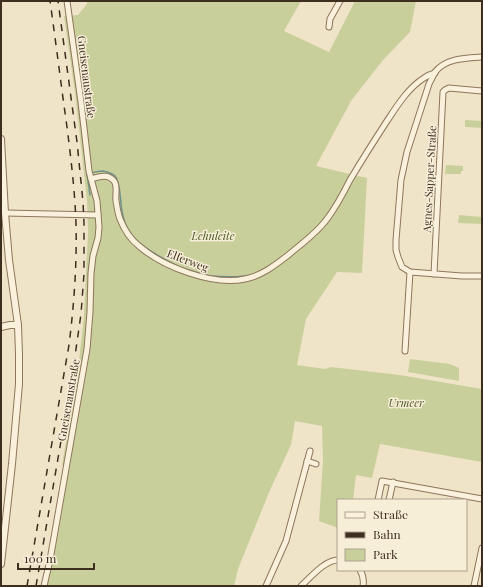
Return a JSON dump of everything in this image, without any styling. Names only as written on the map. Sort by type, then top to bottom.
[{"type":"street","name":"Gneisenaustraße","points":[[67,1],[91,179]]},
{"type":"street","points":[[329,27],[330,19],[340,1]]},
{"type":"street","name":"Elferweg","points":[[91,179],[107,176],[114,181],[120,219],[125,230],[136,244],[152,256],[178,269],[220,281],[244,280],[258,276],[294,250],[327,220],[377,136],[403,98],[417,84],[425,77],[435,73],[446,63],[466,58],[482,57]]},
{"type":"street","points":[[435,73],[429,84],[407,152],[401,180],[396,250],[402,267],[410,272],[482,276]]},
{"type":"street","name":"Agnes-Sapper-Straße","points":[[434,274],[443,92],[449,88],[482,91]]},
{"type":"street","points":[[1,139],[9,260],[18,325],[19,346],[19,384],[1,564]]},
{"type":"street","points":[[5,213],[98,215],[97,201],[91,179]]},
{"type":"street","name":"Gneisenaustraße","points":[[44,586],[50,560],[87,349],[91,273],[93,256],[98,238],[98,215]]},
{"type":"street","points":[[405,351],[410,272]]},
{"type":"street","points":[[1,327],[18,325]]},
{"type":"street","points":[[266,586],[286,541],[310,452]]},
{"type":"street","points":[[307,461],[316,464]]},
{"type":"street","points":[[378,499],[382,481],[482,499]]},
{"type":"street","points":[[390,499],[393,482]]},
{"type":"street","points":[[474,586],[482,548]]},
{"type":"street","points":[[302,586],[326,563],[337,560]]},
{"type":"street","points":[[360,571],[363,586]]},
{"type":"green space","name":"Lehnleite","points":[[87,1],[301,1],[284,31],[329,52],[355,1],[416,1],[410,32],[383,60],[351,101],[316,166],[367,178],[362,273],[337,272],[306,319],[297,365],[325,369],[331,367],[400,375],[482,389],[482,462],[380,444],[372,478],[356,475],[353,499],[337,499],[337,528],[319,521],[323,460],[322,426],[295,421],[291,445],[270,490],[238,569],[234,586],[46,586],[58,534],[69,466],[62,465],[77,378],[84,316],[88,232],[87,200],[75,93],[64,16],[78,15],[87,4]]},
{"type":"green space","points":[[465,120],[482,121],[482,128],[465,127]]},
{"type":"green space","points":[[446,165],[463,166],[463,171],[461,171],[461,174],[445,174]]},
{"type":"green space","points":[[459,215],[482,217],[482,224],[458,223]]},
{"type":"green space","points":[[410,359],[450,364],[459,368],[459,381],[408,372]]},
{"type":"waterway","points":[[91,173],[103,171],[111,173],[115,176],[119,188],[124,218],[132,235],[150,251],[179,267]]},
{"type":"waterway","points":[[87,174],[90,195]]},
{"type":"waterway","points":[[209,276],[247,276],[269,266]]},
{"type":"waterway","points":[[182,268],[205,275]]},
{"type":"railway","points":[[27,586],[69,345],[76,269],[76,224],[73,176],[50,1]]},
{"type":"railway","points":[[36,586],[72,377],[81,314],[84,274],[83,202],[77,142],[58,1]]},
{"type":"park label","name":"Urmeer","points":[[406,402]]}]
